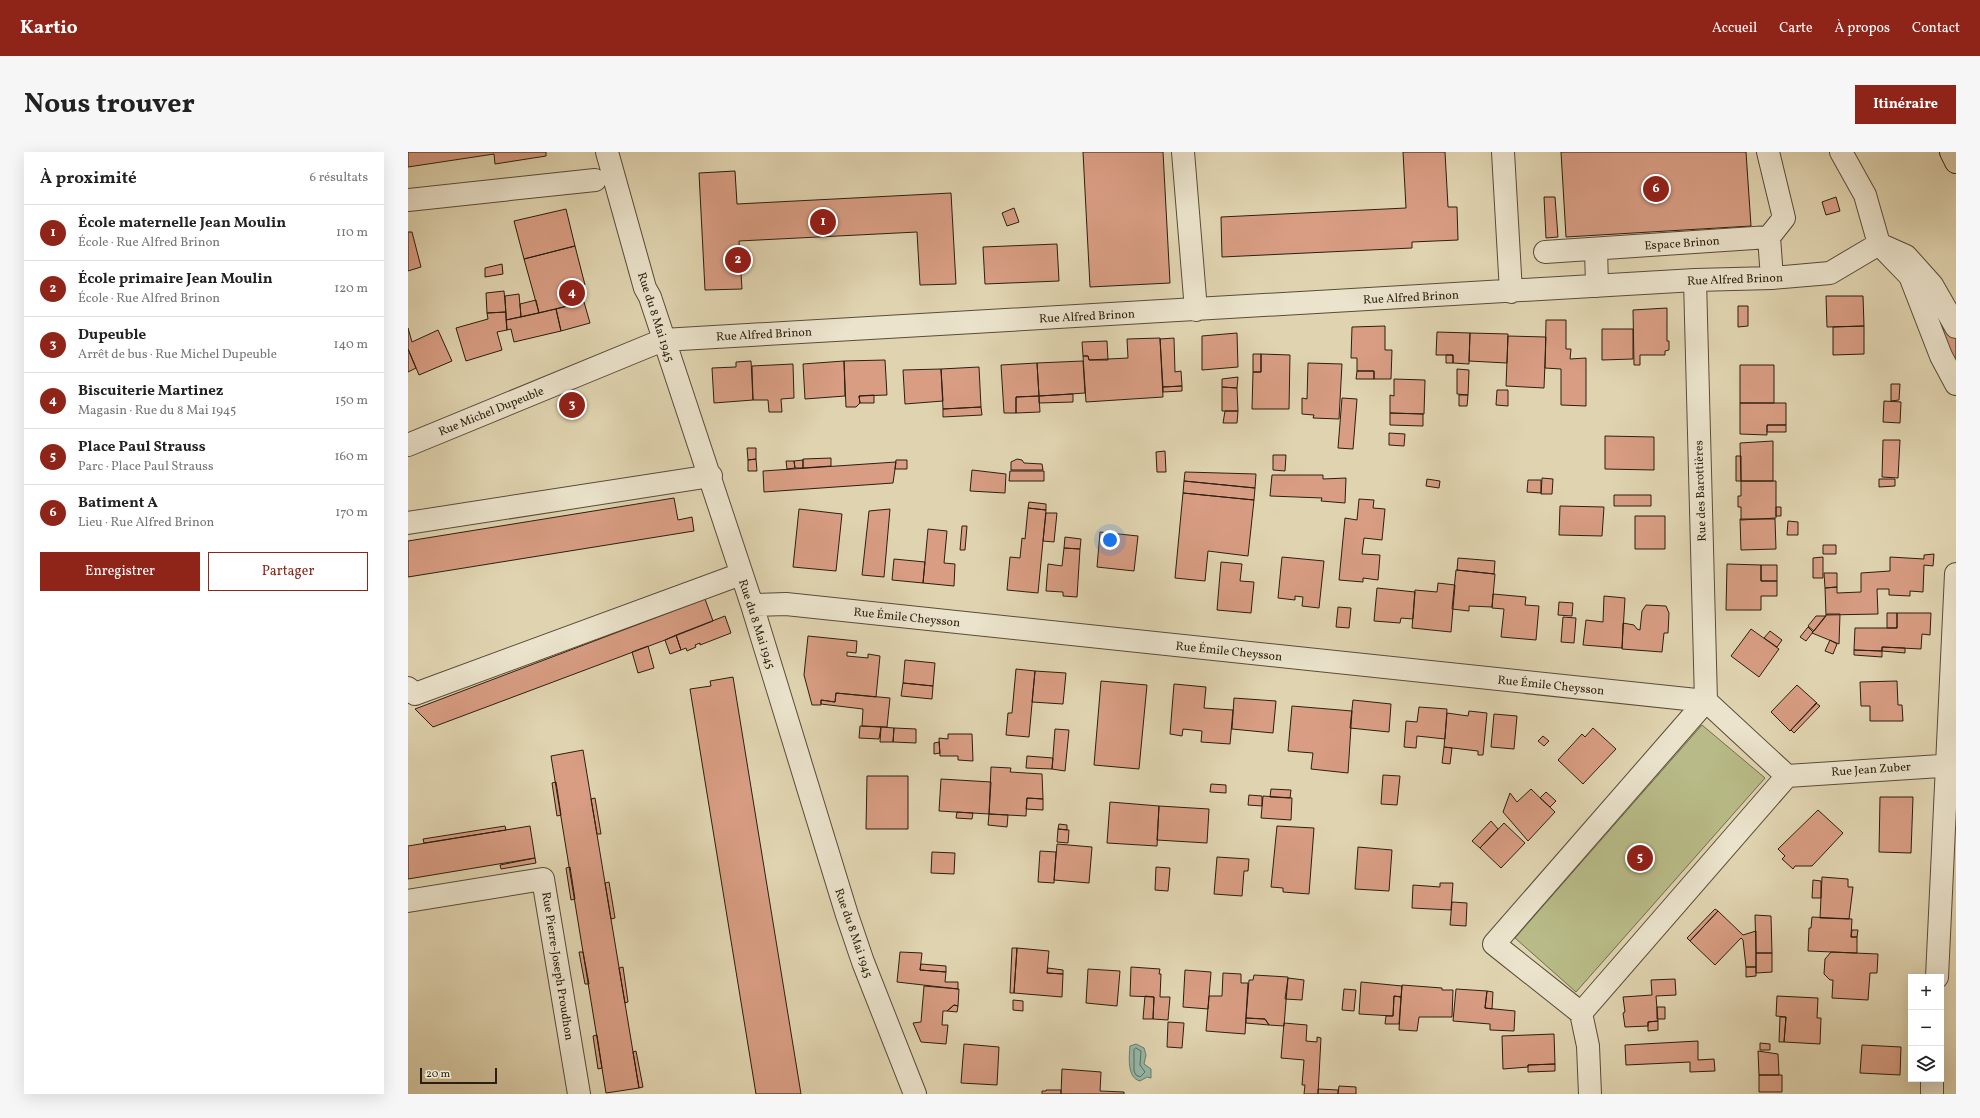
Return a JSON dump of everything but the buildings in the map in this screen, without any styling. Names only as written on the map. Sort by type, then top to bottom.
[{"type":"highway","points":[[1951,152],[1956,162]]},
{"type":"street","name":"Rue du 8 Mai 1945","points":[[608,152],[645,288],[650,297],[752,606],[854,936],[915,1094]]},
{"type":"street","points":[[1183,152],[1196,310]]},
{"type":"street","points":[[1503,152],[1511,292]]},
{"type":"street","points":[[1768,152],[1784,218],[1769,238],[1772,278]]},
{"type":"street","points":[[1841,152],[1865,195],[1879,244],[1910,276],[1941,356],[1956,384]]},
{"type":"street","points":[[408,200],[595,180]]},
{"type":"street","name":"Espace Brinon","points":[[1545,252],[1769,238]]},
{"type":"street","name":"Rue Alfred Brinon","points":[[663,340],[1511,292],[1695,280],[1772,278],[1830,273],[1879,244]]},
{"type":"street","points":[[1879,244],[1906,256],[1932,284],[1956,327]]},
{"type":"street","points":[[1596,249],[1597,286]]},
{"type":"street","name":"Rue des Barottières","points":[[1695,280],[1706,701]]},
{"type":"street","name":"Rue Michel Dupeuble","points":[[408,445],[663,340]]},
{"type":"street","points":[[408,523],[710,476]]},
{"type":"street","points":[[408,688],[415,694],[741,574]]},
{"type":"street","points":[[1937,974],[1951,764],[1956,574]]},
{"type":"street","name":"Rue Émile Cheysson","points":[[752,606],[786,604],[1706,701]]},
{"type":"street","points":[[1581,1013],[1787,776],[1706,701],[1494,944],[1581,1013],[1588,1046],[1590,1094]]},
{"type":"street","name":"Rue Jean Zuber","points":[[1787,776],[1951,764]]},
{"type":"street","name":"Rue Pierre-Joseph Proudhon","points":[[408,901],[544,879],[580,1094]]},
{"type":"street","points":[[1932,1082],[1932,1094]]},
{"type":"green space","points":[[1702,725],[1765,778],[1576,992],[1515,938]]},
{"type":"water","points":[[1136,1044],[1144,1048],[1146,1055],[1144,1064],[1151,1069],[1151,1078],[1147,1077],[1140,1081],[1133,1076],[1130,1066],[1130,1046]]},
{"type":"place","name":"Batiment A","points":[[1656,189]]},
{"type":"place","name":"École maternelle Jean Moulin","points":[[823,222]]},
{"type":"place","name":"École primaire Jean Moulin","points":[[738,260]]},
{"type":"place","name":"Biscuiterie Martinez","points":[[572,293]]},
{"type":"place","name":"Dupeuble","points":[[572,405]]},
{"type":"place","name":"Place Paul Strauss","points":[[1640,858]]}]
